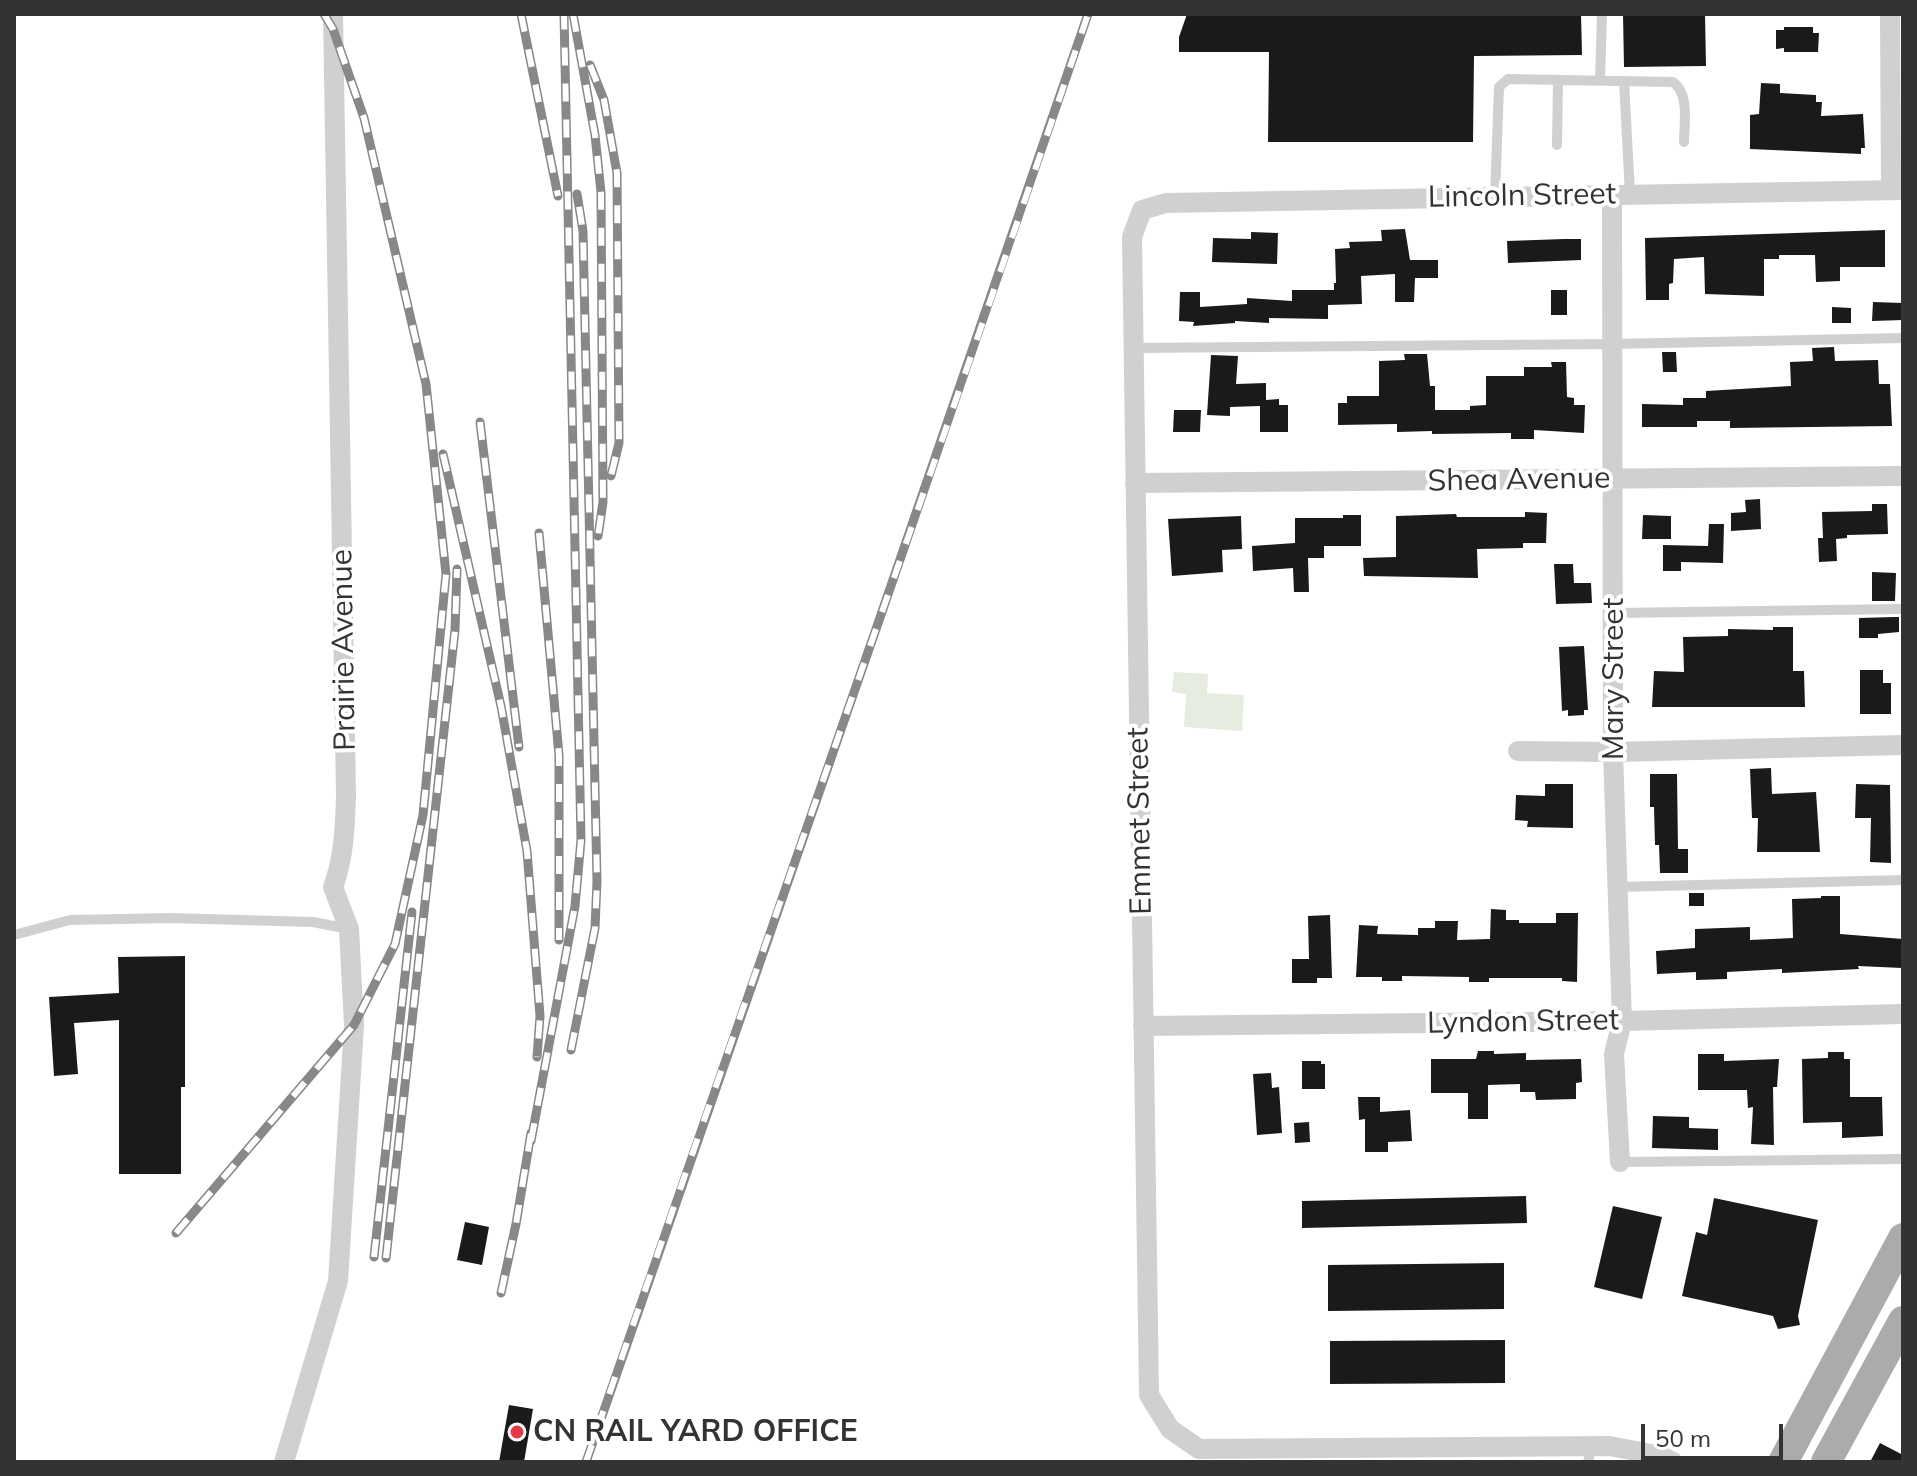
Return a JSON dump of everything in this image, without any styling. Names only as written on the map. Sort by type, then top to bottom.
[{"type":"main road","points":[[1783,1462],[1903,1238]]},
{"type":"main road","points":[[1826,1462],[1903,1321]]},
{"type":"street","name":"Prairie Avenue","points":[[284,1462],[338,1281],[354,1025],[349,929],[333,887],[339,873],[344,840],[346,796],[333,14]]},
{"type":"street","points":[[1890,14],[1897,190]]},
{"type":"street","name":"Lincoln Street","points":[[1142,210],[1166,203],[1897,190]]},
{"type":"street","name":"Mary Street","points":[[1620,1162],[1614,1054],[1622,1021],[1613,752],[1613,344],[1621,194]]},
{"type":"street","name":"Emmet Street","points":[[1142,210],[1132,237],[1149,1395],[1170,1429],[1199,1449],[1437,1455]]},
{"type":"street","name":"Shea Avenue","points":[[1135,483],[1903,476]]},
{"type":"street","points":[[1518,751],[1613,752],[1903,745]]},
{"type":"street","name":"Lyndon Street","points":[[1143,1026],[1622,1021],[1903,1014]]},
{"type":"street","points":[[1437,1455],[1590,1454],[1610,1446],[1661,1456],[1673,1462]]},
{"type":"lane","points":[[1600,81],[1602,14]]},
{"type":"lane","points":[[1495,196],[1499,87],[1508,79],[1677,84],[1684,98],[1684,142]]},
{"type":"lane","points":[[1557,145],[1558,80]]},
{"type":"lane","points":[[1621,194],[1624,81]]},
{"type":"lane","points":[[1134,348],[1903,338]]},
{"type":"lane","points":[[1614,613],[1903,609]]},
{"type":"lane","points":[[1616,887],[1903,880]]},
{"type":"lane","points":[[14,935],[70,920],[170,918],[313,922],[349,929]]},
{"type":"lane","points":[[1620,1162],[1903,1159]]},
{"type":"shaded area","points":[[1174,672],[1208,674],[1207,693],[1244,695],[1242,731],[1184,727],[1186,694],[1172,692]]},
{"type":"building","points":[[1187,14],[1581,14],[1582,55],[1474,56],[1473,142],[1268,142],[1269,52],[1179,52],[1179,37]]},
{"type":"building","points":[[1623,14],[1705,14],[1706,66],[1624,67]]},
{"type":"building","points":[[1784,27],[1813,27],[1813,33],[1819,33],[1818,52],[1784,52],[1784,48],[1776,49],[1776,30],[1784,30]]},
{"type":"building","points":[[1761,83],[1780,84],[1780,93],[1816,95],[1816,102],[1822,102],[1821,116],[1863,114],[1865,148],[1861,148],[1861,154],[1750,149],[1750,115],[1759,114]]},
{"type":"building","points":[[1405,229],[1410,260],[1438,260],[1438,278],[1415,278],[1414,302],[1395,302],[1395,274],[1361,276],[1362,304],[1328,305],[1328,319],[1269,318],[1269,323],[1235,321],[1193,326],[1194,322],[1179,321],[1180,292],[1200,292],[1200,307],[1247,304],[1247,298],[1292,301],[1292,290],[1334,290],[1335,249],[1350,248],[1349,242],[1382,241],[1381,230]]},
{"type":"building","points":[[1885,230],[1885,267],[1840,267],[1840,281],[1816,282],[1815,255],[1779,255],[1779,259],[1764,259],[1764,296],[1705,294],[1704,257],[1674,259],[1669,300],[1646,300],[1645,238]]},
{"type":"building","points":[[1251,232],[1278,233],[1277,264],[1212,262],[1213,238],[1251,239]]},
{"type":"building","points":[[1581,239],[1581,260],[1508,263],[1507,241]]},
{"type":"building","points":[[1551,290],[1567,290],[1567,315],[1551,315]]},
{"type":"building","points":[[1873,302],[1903,303],[1903,320],[1872,321]]},
{"type":"building","points":[[1832,307],[1851,308],[1851,323],[1832,323]]},
{"type":"building","points":[[1834,347],[1835,361],[1878,360],[1879,384],[1890,384],[1892,426],[1730,428],[1730,421],[1697,421],[1697,427],[1642,427],[1642,404],[1683,405],[1683,398],[1706,398],[1706,391],[1791,386],[1790,362],[1813,361],[1812,348]]},
{"type":"building","points":[[1662,352],[1676,352],[1677,372],[1663,372]]},
{"type":"building","points":[[1404,354],[1427,354],[1430,386],[1435,386],[1435,410],[1470,410],[1470,406],[1486,405],[1486,376],[1524,376],[1524,367],[1552,367],[1551,362],[1566,362],[1567,397],[1574,398],[1574,405],[1585,405],[1584,433],[1534,430],[1534,439],[1511,439],[1511,433],[1432,434],[1432,431],[1397,432],[1397,424],[1338,425],[1338,403],[1347,403],[1347,396],[1379,396],[1379,361],[1405,360]]},
{"type":"building","points":[[1211,355],[1238,356],[1236,384],[1266,383],[1266,400],[1279,399],[1279,405],[1288,405],[1288,432],[1260,432],[1260,406],[1230,407],[1230,416],[1207,415]]},
{"type":"building","points":[[1174,410],[1201,410],[1200,432],[1173,432]]},
{"type":"building","points":[[1760,499],[1761,529],[1731,531],[1731,513],[1746,512],[1745,500]]},
{"type":"building","points":[[1872,504],[1887,504],[1888,534],[1847,535],[1847,538],[1836,539],[1837,561],[1819,562],[1818,538],[1823,538],[1822,512],[1872,511]]},
{"type":"building","points":[[1525,512],[1547,513],[1546,543],[1523,543],[1523,548],[1477,549],[1478,578],[1364,576],[1363,558],[1396,557],[1396,516],[1456,514],[1457,517],[1525,517]]},
{"type":"building","points":[[1343,515],[1361,515],[1361,546],[1324,546],[1324,558],[1308,558],[1309,592],[1294,592],[1293,568],[1253,571],[1252,546],[1295,543],[1295,518],[1343,518]]},
{"type":"building","points":[[1643,515],[1671,516],[1671,539],[1642,539]]},
{"type":"building","points":[[1241,516],[1242,549],[1222,550],[1223,572],[1172,576],[1168,519]]},
{"type":"building","points":[[1709,524],[1724,524],[1723,563],[1681,562],[1681,571],[1663,571],[1663,545],[1708,546]]},
{"type":"building","points":[[1554,564],[1573,564],[1574,583],[1591,583],[1592,603],[1556,604]]},
{"type":"building","points":[[1872,572],[1896,573],[1895,601],[1872,601]]},
{"type":"building","points":[[1899,617],[1899,632],[1878,634],[1878,638],[1859,638],[1859,618]]},
{"type":"building","points":[[1773,627],[1793,627],[1793,671],[1804,671],[1805,707],[1652,707],[1654,671],[1684,672],[1683,637],[1728,636],[1728,629],[1773,630]]},
{"type":"building","points":[[1584,646],[1588,710],[1584,710],[1584,715],[1568,716],[1568,710],[1562,711],[1559,647]]},
{"type":"building","points":[[1860,670],[1883,670],[1883,683],[1891,683],[1891,714],[1860,714]]},
{"type":"building","points":[[1771,768],[1772,794],[1816,792],[1820,852],[1757,852],[1758,818],[1752,818],[1750,769]]},
{"type":"building","points":[[1650,774],[1677,774],[1678,849],[1688,849],[1688,873],[1660,873],[1659,845],[1655,845],[1654,807],[1650,807]]},
{"type":"building","points":[[1545,784],[1573,784],[1573,828],[1527,827],[1528,821],[1515,820],[1516,795],[1545,796]]},
{"type":"building","points":[[1856,784],[1890,785],[1891,863],[1870,862],[1871,818],[1855,818]]},
{"type":"building","points":[[1689,893],[1704,893],[1704,906],[1689,906]]},
{"type":"building","points":[[1840,896],[1840,934],[1903,939],[1902,968],[1858,966],[1859,969],[1782,973],[1782,969],[1727,972],[1727,979],[1696,980],[1696,972],[1657,974],[1656,951],[1695,948],[1695,929],[1750,927],[1750,940],[1793,938],[1792,899]]},
{"type":"building","points":[[1491,909],[1506,910],[1506,920],[1519,920],[1519,923],[1556,923],[1556,913],[1578,913],[1577,982],[1562,981],[1562,978],[1489,978],[1489,982],[1469,982],[1469,977],[1402,976],[1402,981],[1382,981],[1382,977],[1356,977],[1359,925],[1378,926],[1377,934],[1418,935],[1418,928],[1435,928],[1435,921],[1458,921],[1457,940],[1490,939]]},
{"type":"building","points":[[1330,915],[1332,978],[1317,978],[1317,983],[1292,983],[1292,959],[1309,959],[1308,916]]},
{"type":"building","points":[[185,956],[185,1087],[181,1087],[181,1174],[119,1174],[119,1020],[74,1023],[78,1074],[54,1076],[49,997],[119,993],[118,957]]},
{"type":"building","points":[[1478,1051],[1526,1053],[1526,1060],[1581,1059],[1582,1082],[1576,1083],[1576,1099],[1536,1100],[1535,1092],[1520,1092],[1520,1084],[1488,1085],[1488,1119],[1468,1119],[1468,1093],[1431,1093],[1431,1059],[1476,1059]]},
{"type":"building","points":[[1828,1052],[1844,1052],[1844,1059],[1850,1059],[1850,1097],[1882,1097],[1883,1136],[1842,1138],[1842,1122],[1803,1123],[1802,1059],[1828,1058]]},
{"type":"building","points":[[1698,1054],[1724,1054],[1724,1061],[1779,1059],[1777,1087],[1773,1087],[1774,1145],[1751,1144],[1753,1107],[1748,1108],[1747,1090],[1698,1090]]},
{"type":"building","points":[[1302,1061],[1321,1061],[1325,1064],[1325,1089],[1302,1089]]},
{"type":"building","points":[[1271,1073],[1272,1088],[1279,1087],[1282,1133],[1257,1135],[1253,1074]]},
{"type":"building","points":[[1358,1097],[1380,1097],[1380,1112],[1410,1110],[1412,1141],[1388,1142],[1388,1152],[1365,1152],[1365,1119],[1359,1120]]},
{"type":"building","points":[[1653,1116],[1689,1117],[1689,1128],[1718,1129],[1718,1150],[1652,1148]]},
{"type":"building","points":[[1309,1122],[1310,1142],[1295,1143],[1294,1123]]},
{"type":"building","points":[[1526,1196],[1527,1223],[1302,1228],[1302,1201]]},
{"type":"building","points":[[1714,1198],[1818,1220],[1798,1316],[1800,1325],[1778,1329],[1773,1316],[1682,1296],[1696,1232],[1707,1235]]},
{"type":"building","points":[[1613,1206],[1662,1217],[1642,1299],[1594,1287]]},
{"type":"building","points":[[465,1222],[489,1227],[482,1265],[457,1260]]},
{"type":"building","points":[[1504,1263],[1504,1309],[1328,1311],[1328,1265]]},
{"type":"building","points":[[1505,1340],[1505,1383],[1330,1384],[1330,1341]]},
{"type":"building","name":"CN RAIL YARD OFFICE","points":[[509,1405],[533,1409],[524,1462],[499,1462]]},
{"type":"building","points":[[1880,1443],[1903,1455],[1903,1462],[1870,1462]]},
{"type":"railway","points":[[176,1233],[354,1025],[395,944],[423,815],[446,574],[426,384],[364,118],[333,29],[324,14]]},
{"type":"railway","points":[[521,14],[558,196]]},
{"type":"railway","points":[[531,1141],[575,906],[581,840],[564,14]]},
{"type":"railway","points":[[573,14],[595,135],[601,192],[603,502],[598,536]]},
{"type":"railway","points":[[586,1462],[1088,14]]},
{"type":"railway","points":[[590,65],[604,100],[617,173],[619,443],[611,476]]},
{"type":"railway","points":[[571,1050],[595,928],[597,881],[583,231],[577,194]]},
{"type":"railway","points":[[480,422],[519,747]]},
{"type":"railway","points":[[443,454],[501,706],[527,851],[540,1016],[537,1057]]},
{"type":"railway","points":[[539,533],[559,755],[559,940]]},
{"type":"railway","points":[[386,1258],[455,630],[457,569]]},
{"type":"railway","points":[[374,1257],[412,912]]},
{"type":"railway","points":[[501,1293],[531,1133]]},
{"type":"place","name":"CN RAIL YARD OFFICE","points":[[517,1432]]}]
